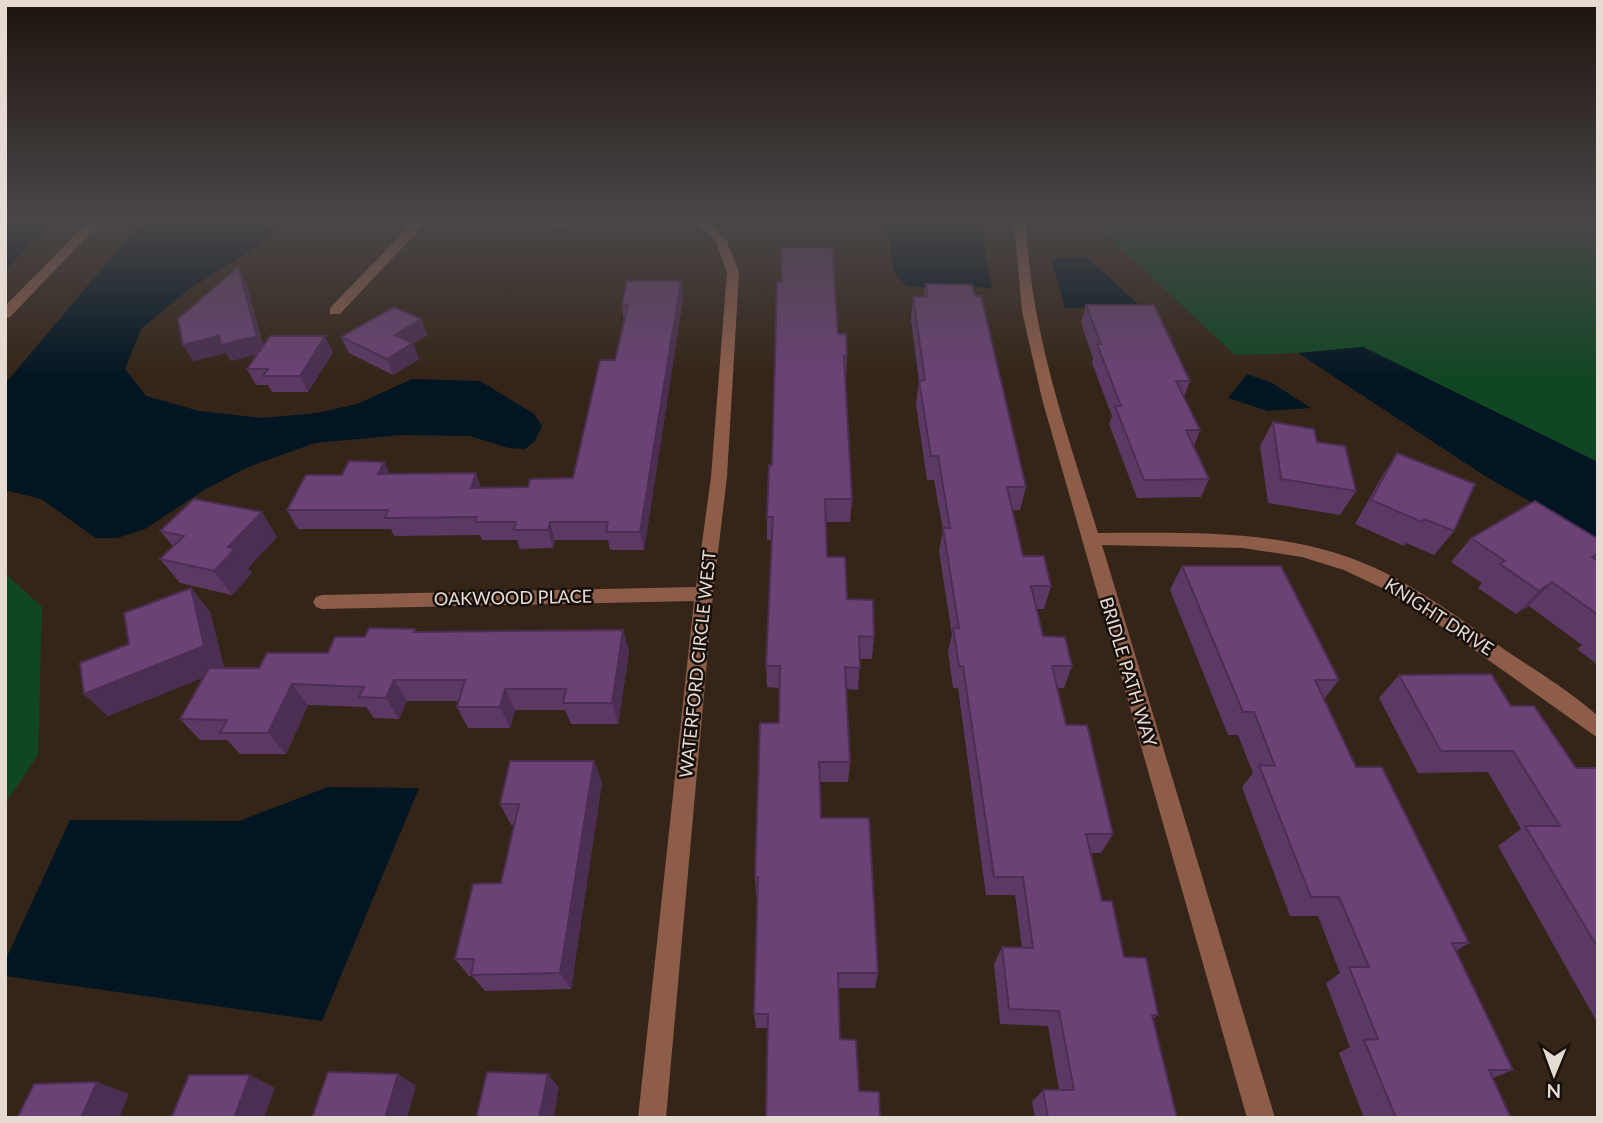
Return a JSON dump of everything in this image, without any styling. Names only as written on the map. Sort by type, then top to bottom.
[{"type":"street","points":[[5,314],[45,273]]},
{"type":"street","points":[[335,311],[371,273]]},
{"type":"street","name":"WATERFORD CIRCLE WEST","points":[[653,1118],[704,594],[719,477],[733,273]]},
{"type":"street","name":"BRIDLE PATH WAY","points":[[1024,273],[1027,312],[1066,457],[1093,539],[1102,585],[1261,1118]]},
{"type":"street","name":"KNIGHT DRIVE","points":[[1093,539],[1215,541],[1279,546],[1330,558],[1368,573],[1418,600],[1598,729]]},
{"type":"street","name":"OAKWOOD PLACE","points":[[322,602],[704,594]]},
{"type":"green space","points":[[1148,273],[1598,273],[1598,462],[1363,347],[1235,355]]},
{"type":"green space","points":[[5,573],[42,607],[38,755],[5,804]]},
{"type":"water","points":[[98,273],[214,273],[188,290],[141,329],[125,369],[146,396],[199,411],[262,418],[317,413],[357,404],[412,379],[480,381],[534,414],[542,426],[535,441],[525,449],[509,448],[469,436],[402,435],[315,443],[248,467],[204,490],[145,529],[117,538],[96,538],[41,499],[5,490],[5,384]]},
{"type":"water","points":[[989,273],[992,289],[960,286],[907,287],[895,274]]},
{"type":"water","points":[[1055,273],[1105,273],[1139,305],[1065,308]]},
{"type":"water","points":[[1363,347],[1598,462],[1598,540],[1485,476],[1298,353]]},
{"type":"water","points":[[1247,374],[1272,383],[1311,408],[1268,411],[1228,398]]},
{"type":"water","points":[[328,787],[419,788],[322,1021],[5,976],[5,961],[70,820],[239,821]]},
{"type":"building","points":[[231,273],[240,273],[257,336],[221,345],[219,336],[183,345],[178,319]]},
{"type":"building","points":[[782,273],[834,273],[838,334],[846,334],[847,356],[844,356],[852,499],[825,499],[827,557],[845,557],[847,599],[873,600],[874,637],[859,636],[860,668],[845,667],[850,762],[819,762],[821,818],[869,818],[878,973],[838,973],[840,1039],[856,1040],[859,1091],[879,1092],[880,1118],[766,1118],[768,1014],[754,1014],[758,877],[755,877],[760,723],[779,723],[780,666],[766,666],[773,517],[767,517],[769,465],[772,465],[777,282],[782,282]]},
{"type":"building","points":[[627,281],[681,281],[640,532],[606,532],[608,522],[550,522],[548,530],[514,530],[516,522],[475,522],[477,517],[385,518],[388,510],[287,510],[306,475],[342,475],[349,461],[384,462],[378,474],[476,473],[471,488],[528,487],[530,479],[573,478],[600,360],[615,360],[628,305],[622,305]]},
{"type":"building","points":[[926,284],[972,285],[975,296],[981,296],[1026,487],[1007,487],[1023,556],[1044,556],[1051,586],[1031,586],[1043,636],[1065,637],[1072,666],[1052,666],[1066,725],[1087,725],[1113,834],[1086,834],[1102,901],[1112,901],[1124,957],[1146,958],[1158,1015],[1152,1015],[1177,1118],[1048,1118],[1043,1090],[1074,1090],[1059,1011],[1009,1009],[1002,947],[1033,948],[1023,877],[994,877],[963,666],[959,666],[953,628],[959,628],[943,528],[950,528],[938,456],[931,456],[919,381],[925,380],[913,297],[928,297]]},
{"type":"building","points":[[1086,305],[1154,305],[1190,381],[1176,381],[1200,430],[1186,430],[1209,479],[1144,480],[1115,406],[1121,406],[1097,344],[1101,344]]},
{"type":"building","points":[[394,307],[421,319],[395,335],[413,343],[387,359],[341,337]]},
{"type":"building","points":[[270,336],[325,336],[300,376],[263,376],[268,369],[247,369]]},
{"type":"building","points":[[1273,422],[1314,429],[1317,442],[1345,446],[1356,491],[1281,479]]},
{"type":"building","points":[[1397,453],[1475,484],[1454,531],[1424,519],[1422,522],[1371,500]]},
{"type":"building","points":[[194,499],[262,512],[228,547],[235,549],[214,571],[160,559],[184,536],[160,531]]},
{"type":"building","points":[[1535,501],[1598,539],[1598,554],[1592,557],[1598,561],[1598,615],[1552,582],[1539,591],[1500,564],[1505,561],[1471,538]]},
{"type":"building","points":[[1182,566],[1281,566],[1339,680],[1315,680],[1356,767],[1382,767],[1469,943],[1452,943],[1513,1070],[1489,1070],[1511,1118],[1396,1118],[1364,1040],[1378,1039],[1349,967],[1369,967],[1339,897],[1311,897],[1259,765],[1275,766],[1254,712],[1243,712]]},
{"type":"building","points":[[191,588],[204,646],[84,694],[80,663],[129,644],[124,613]]},
{"type":"building","points":[[369,628],[415,629],[414,632],[623,630],[612,703],[563,703],[566,689],[505,689],[500,707],[457,707],[465,680],[394,680],[386,698],[359,697],[364,687],[292,684],[268,733],[220,733],[227,720],[180,719],[209,668],[259,668],[267,653],[328,653],[335,637],[365,637]]},
{"type":"building","points":[[1491,674],[1511,706],[1534,706],[1576,768],[1598,768],[1598,948],[1525,826],[1560,826],[1513,751],[1441,751],[1399,675]]},
{"type":"building","points":[[510,761],[594,761],[560,973],[471,975],[474,959],[455,959],[473,884],[501,883],[519,804],[500,804]]},
{"type":"building","points":[[328,1072],[398,1074],[385,1118],[312,1118]]},
{"type":"building","points":[[487,1072],[548,1074],[539,1118],[476,1118]]},
{"type":"building","points":[[189,1075],[250,1075],[234,1118],[171,1118]]},
{"type":"building","points":[[97,1082],[81,1118],[17,1118],[34,1084]]}]
